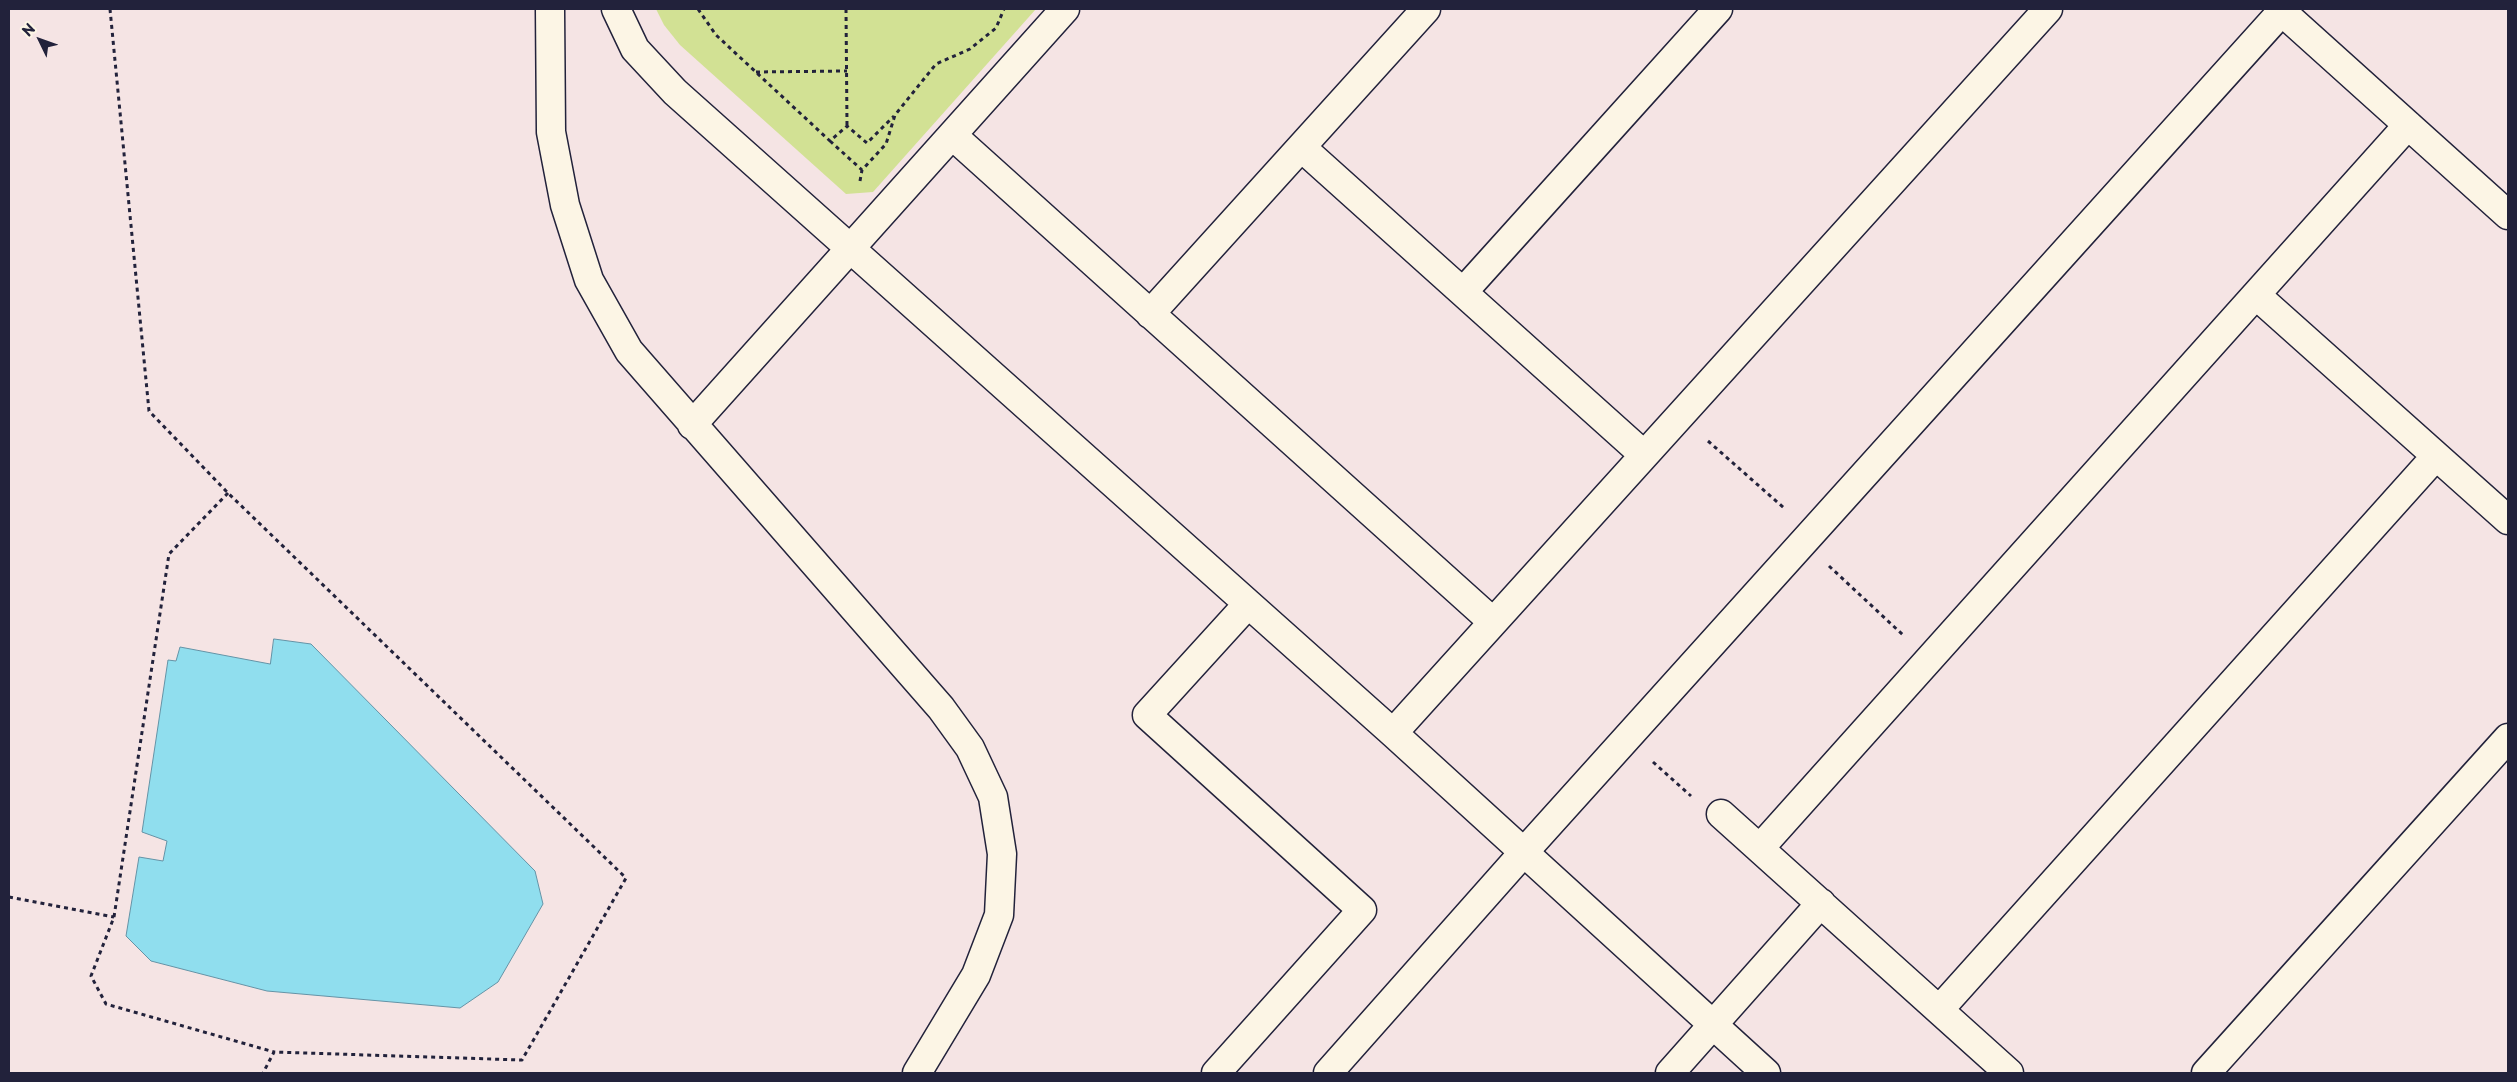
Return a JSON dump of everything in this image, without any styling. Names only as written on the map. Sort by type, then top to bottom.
[{"type":"street","points":[[550,9],[551,132],[565,205],[589,280],[629,351],[941,708],[970,748],[993,796],[1002,854],[999,915],[976,975],[917,1073]]},
{"type":"street","points":[[616,9],[634,49],[675,92],[1393,733],[1766,1073]]},
{"type":"street","points":[[692,425],[1065,9]]},
{"type":"street","points":[[1150,314],[1426,9]]},
{"type":"street","points":[[1393,733],[2048,9]]},
{"type":"street","points":[[1328,1073],[1626,738],[2282,10],[2508,215]]},
{"type":"street","points":[[1463,292],[1707,13]]},
{"type":"street","points":[[1760,848],[2408,125]]},
{"type":"street","points":[[952,135],[1493,622]]},
{"type":"street","points":[[1301,147],[1644,455]]},
{"type":"street","points":[[2256,296],[2508,520]]},
{"type":"street","points":[[1939,1010],[2436,456]]},
{"type":"street","points":[[1216,1073],[1362,910],[1147,715],[1248,604]]},
{"type":"street","points":[[2206,1073],[2508,738]]},
{"type":"street","points":[[1721,814],[2009,1073]]},
{"type":"street","points":[[1670,1073],[1821,904]]},
{"type":"path","points":[[110,9],[149,411],[228,493],[626,878],[522,1060],[274,1052],[106,1004],[91,976],[114,917],[169,554],[228,493]]},
{"type":"path","points":[[698,9],[716,35],[862,170]]},
{"type":"path","points":[[846,9],[847,126],[866,143],[895,115],[936,64],[970,49],[996,28],[1004,9]]},
{"type":"path","points":[[756,72],[847,71]]},
{"type":"path","points":[[859,189],[862,170],[886,144],[895,115]]},
{"type":"path","points":[[830,141],[847,126]]},
{"type":"path","points":[[1680,415],[1808,537],[1929,660]]},
{"type":"path","points":[[1626,738],[1702,807],[1721,814]]},
{"type":"path","points":[[9,897],[114,917]]},
{"type":"path","points":[[263,1073],[274,1052]]},
{"type":"green space","points":[[656,9],[1036,9],[873,192],[846,194],[680,45],[664,25]]},
{"type":"water","points":[[274,639],[311,644],[535,871],[543,904],[498,982],[460,1008],[267,991],[151,961],[126,936],[139,857],[163,861],[167,841],[142,832],[168,660],[176,661],[180,647],[270,664]]}]
